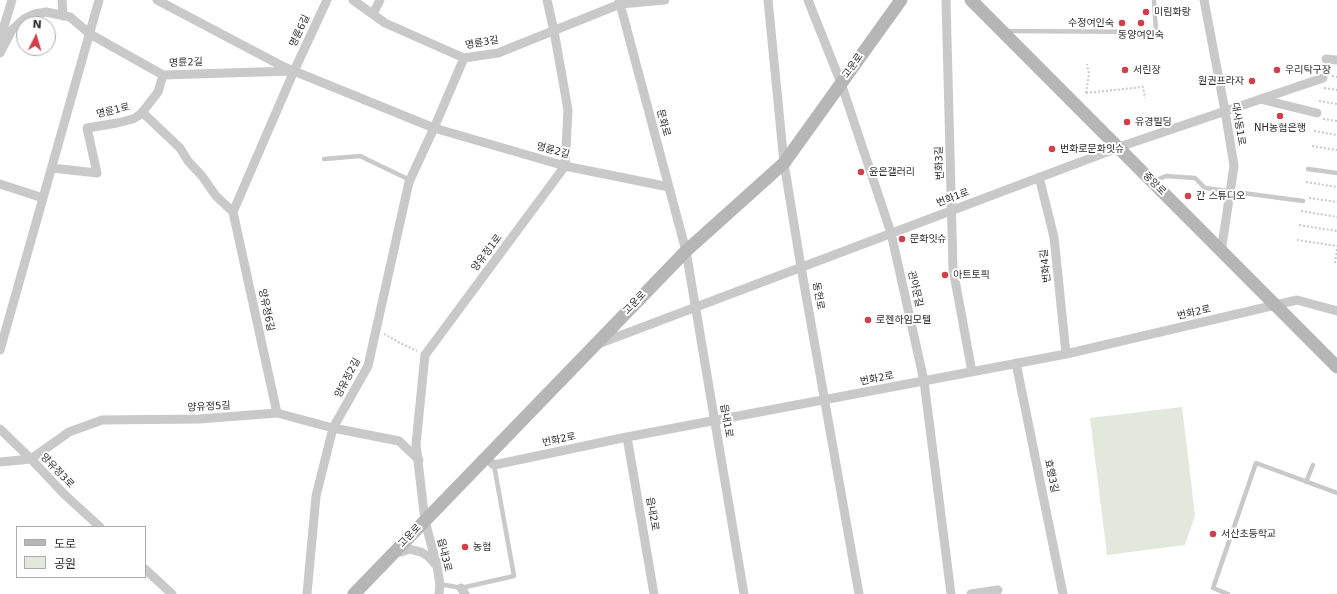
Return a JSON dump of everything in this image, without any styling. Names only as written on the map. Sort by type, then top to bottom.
[{"type":"street","points":[[0,39],[12,0]]},
{"type":"street","points":[[62,0],[63,16]]},
{"type":"street","points":[[0,350],[99,0]]},
{"type":"street","name":"명륜2길","points":[[157,0],[284,67],[434,128],[565,166],[669,187]]},
{"type":"street","name":"명륜6길","points":[[294,71],[327,0]]},
{"type":"street","name":"명륜3길","points":[[353,0],[385,23],[464,58],[498,53],[554,31],[619,2],[665,0]]},
{"type":"street","points":[[373,14],[380,0]]},
{"type":"street","points":[[547,0],[568,110],[565,166]]},
{"type":"street","name":"동헌로","points":[[768,0],[784,164],[859,594]]},
{"type":"street","name":"관아문길","points":[[808,0],[841,83],[891,233],[924,381],[951,594]]},
{"type":"street","name":"고운로","points":[[354,594],[424,521],[490,462],[594,345],[686,251],[784,164],[901,0]]},
{"type":"street","name":"번화3길","points":[[946,0],[953,269],[972,372]]},
{"type":"street","name":"중앙로","points":[[972,0],[1337,367]]},
{"type":"street","name":"대사동1로","points":[[1204,0],[1234,166],[1221,252]]},
{"type":"street","name":"문화로","points":[[619,2],[686,251]]},
{"type":"street","points":[[0,53],[12,30],[24,19],[34,14],[46,12],[70,17],[90,34]]},
{"type":"street","name":"명륜2길","points":[[90,34],[163,75],[294,71]]},
{"type":"street","points":[[434,128],[464,58]]},
{"type":"street","points":[[1326,59],[1337,60]]},
{"type":"street","points":[[142,112],[180,148],[188,161],[202,176],[216,196],[233,212],[294,71]]},
{"type":"street","name":"명륜1로","points":[[52,168],[97,173],[87,128],[133,119],[142,112],[158,92],[163,75]]},
{"type":"street","name":"번화1로","points":[[594,345],[1118,148],[1323,78]]},
{"type":"street","points":[[1259,99],[1317,115]]},
{"type":"street","name":"양유정2길","points":[[307,594],[316,496],[333,428],[368,366],[410,180],[434,128]]},
{"type":"street","name":"양유정1로","points":[[425,355],[565,166]]},
{"type":"street","name":"번화4길","points":[[1039,177],[1054,237],[1066,354]]},
{"type":"street","points":[[0,184],[43,198]]},
{"type":"street","name":"양유정6길","points":[[233,212],[277,413]]},
{"type":"street","name":"읍내1로","points":[[686,251],[744,594]]},
{"type":"street","name":"번화2로","points":[[490,462],[1066,354],[1296,300],[1337,311]]},
{"type":"street","points":[[424,521],[416,444],[425,355]]},
{"type":"street","name":"효행3길","points":[[1016,363],[1063,594]]},
{"type":"street","name":"양유정5길","points":[[0,462],[31,459],[69,432],[102,420],[199,419],[277,413],[333,428],[399,441],[418,460]]},
{"type":"street","name":"양유정3로","points":[[0,429],[64,494],[99,526]]},
{"type":"street","name":"읍내2로","points":[[627,437],[654,594]]},
{"type":"street","name":"읍내3로","points":[[424,521],[437,568],[440,584],[439,594]]},
{"type":"street","points":[[397,549],[401,552],[409,549],[424,553],[431,558],[437,568]]},
{"type":"street","points":[[146,570],[172,594]]},
{"type":"street","points":[[971,594],[998,590]]},
{"type":"lane","points":[[1002,31],[1156,32],[1154,0]]},
{"type":"lane","points":[[324,159],[360,156],[410,180]]},
{"type":"lane","points":[[1308,169],[1337,173]]},
{"type":"lane","points":[[1152,182],[1166,176],[1195,178],[1205,188],[1303,199]]},
{"type":"lane","points":[[440,584],[463,591],[514,576],[490,462]]},
{"type":"lane","points":[[1228,594],[1214,588],[1256,463],[1337,493]]},
{"type":"lane","points":[[1306,482],[1313,465]]},
{"type":"path","points":[[1087,64],[1088,74],[1086,93],[1143,87],[1145,98]]},
{"type":"path","points":[[1321,88],[1337,90]]},
{"type":"path","points":[[1319,101],[1337,104]]},
{"type":"path","points":[[1317,115],[1337,121]]},
{"type":"path","points":[[1314,131],[1337,135]]},
{"type":"path","points":[[1312,146],[1337,150]]},
{"type":"path","points":[[1306,182],[1337,187]]},
{"type":"path","points":[[1303,199],[1337,202]]},
{"type":"path","points":[[1301,211],[1337,217]]},
{"type":"path","points":[[1299,225],[1337,231]]},
{"type":"path","points":[[1296,240],[1337,246]]},
{"type":"path","points":[[1335,263],[1337,249]]},
{"type":"path","points":[[377,329],[398,342],[425,355]]},
{"type":"green space","points":[[1182,407],[1195,515],[1185,545],[1107,555],[1090,418]]},
{"type":"place","name":"미림화랑","points":[[1146,12]]},
{"type":"place","name":"수정여인숙","points":[[1122,23]]},
{"type":"place","name":"동양여인숙","points":[[1141,23]]},
{"type":"place","name":"서린장","points":[[1125,70]]},
{"type":"place","name":"우리탁구장","points":[[1277,70]]},
{"type":"place","name":"원권프라자","points":[[1252,81]]},
{"type":"place","name":"NH농협은행","points":[[1280,116]]},
{"type":"place","name":"유경빌딩","points":[[1127,122]]},
{"type":"place","name":"번화로문화잇슈","points":[[1052,149]]},
{"type":"place","name":"윤은갤러리","points":[[861,172]]},
{"type":"place","name":"칸 스튜디오","points":[[1188,196]]},
{"type":"place","name":"문화잇슈","points":[[902,239]]},
{"type":"place","name":"아트토픽","points":[[945,275]]},
{"type":"place","name":"로젠하임모텔","points":[[868,320]]},
{"type":"place","name":"서산초등학교","points":[[1213,534]]},
{"type":"place","name":"농협","points":[[465,547]]}]
